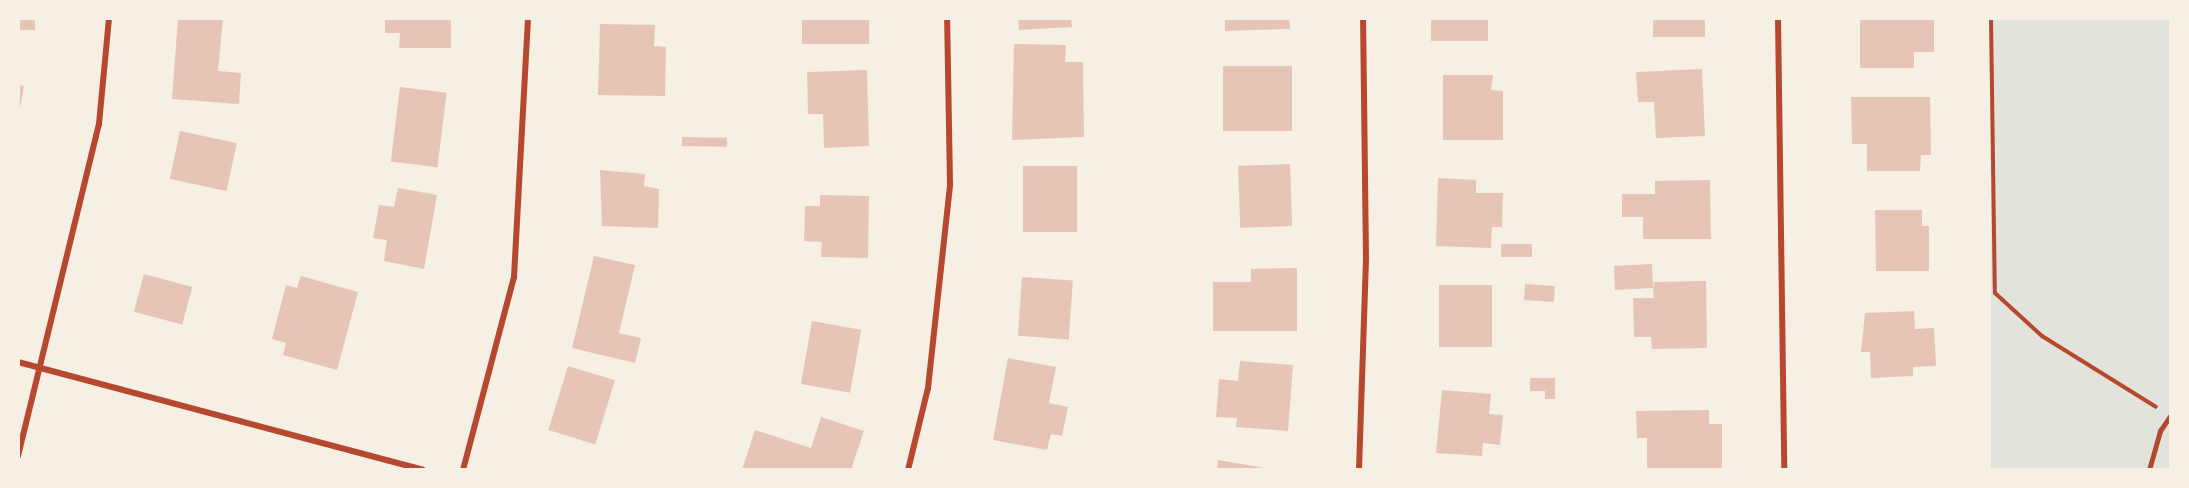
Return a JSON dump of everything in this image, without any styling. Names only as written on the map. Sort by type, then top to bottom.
[{"type":"street","points":[[18,456],[99,124],[109,18]]},
{"type":"street","points":[[463,470],[514,277],[528,18]]},
{"type":"street","points":[[908,470],[928,388],[950,184],[947,18]]},
{"type":"street","points":[[1359,470],[1366,259],[1363,18]]},
{"type":"street","points":[[1778,18],[1784,470]]},
{"type":"street","points":[[18,362],[423,470]]},
{"type":"lane","points":[[2149,470],[2160,431],[2170,416]]},
{"type":"path","points":[[1991,18],[1995,293],[2042,336],[2170,416]]},
{"type":"shaded area","points":[[1991,18],[2171,18],[2171,470],[1991,470]]},
{"type":"building","points":[[18,18],[35,18],[35,30],[18,30]]},
{"type":"building","points":[[178,18],[223,18],[218,71],[241,73],[239,104],[172,99]]},
{"type":"building","points":[[385,18],[451,18],[451,48],[399,48],[400,33],[385,33]]},
{"type":"building","points":[[802,18],[869,18],[869,44],[802,44]]},
{"type":"building","points":[[1018,18],[1071,18],[1072,27],[1019,30]]},
{"type":"building","points":[[1225,18],[1289,18],[1290,29],[1225,31]]},
{"type":"building","points":[[1431,18],[1488,18],[1488,41],[1431,41]]},
{"type":"building","points":[[1653,18],[1705,18],[1705,37],[1653,37]]},
{"type":"building","points":[[1860,18],[1934,18],[1934,52],[1914,52],[1914,68],[1860,68]]},
{"type":"building","points":[[600,24],[655,25],[654,46],[666,47],[665,96],[598,95]]},
{"type":"building","points":[[1014,44],[1066,45],[1065,62],[1083,62],[1084,137],[1012,140]]},
{"type":"building","points":[[1223,66],[1292,66],[1292,131],[1223,131]]},
{"type":"building","points":[[1702,69],[1705,136],[1656,138],[1654,102],[1638,102],[1636,72]]},
{"type":"building","points":[[867,70],[869,146],[824,148],[823,114],[808,114],[807,72]]},
{"type":"building","points":[[1443,75],[1493,75],[1491,90],[1503,91],[1503,140],[1443,140]]},
{"type":"building","points":[[18,85],[24,86],[19,115],[18,115]]},
{"type":"building","points":[[400,87],[447,93],[438,167],[391,161]]},
{"type":"building","points":[[1851,97],[1930,97],[1931,155],[1921,155],[1920,171],[1867,171],[1867,144],[1852,144]]},
{"type":"building","points":[[180,131],[237,143],[227,191],[170,179]]},
{"type":"building","points":[[682,137],[727,138],[727,147],[682,146]]},
{"type":"building","points":[[1290,164],[1292,226],[1240,228],[1238,166]]},
{"type":"building","points":[[1023,166],[1077,166],[1077,232],[1023,232]]},
{"type":"building","points":[[600,170],[645,174],[644,186],[659,189],[658,228],[602,226]]},
{"type":"building","points":[[1438,178],[1476,180],[1476,193],[1503,193],[1502,227],[1492,227],[1491,248],[1436,246]]},
{"type":"building","points":[[1710,180],[1711,239],[1643,239],[1643,217],[1622,217],[1622,194],[1655,194],[1655,181]]},
{"type":"building","points":[[398,188],[437,195],[424,269],[384,261],[387,240],[373,238],[379,205],[394,207]]},
{"type":"building","points":[[820,195],[869,196],[868,258],[821,257],[822,242],[804,241],[805,206],[820,206]]},
{"type":"building","points":[[1875,210],[1922,210],[1922,226],[1929,226],[1929,271],[1876,271]]},
{"type":"building","points":[[1501,244],[1532,244],[1532,257],[1501,257]]},
{"type":"building","points":[[594,256],[635,265],[619,333],[641,338],[635,363],[572,348]]},
{"type":"building","points":[[1652,264],[1653,288],[1615,290],[1614,266]]},
{"type":"building","points":[[1297,268],[1297,331],[1213,331],[1213,282],[1251,282],[1251,269]]},
{"type":"building","points":[[144,274],[192,287],[182,325],[134,312]]},
{"type":"building","points":[[301,276],[358,292],[337,370],[283,355],[286,343],[272,339],[286,285],[297,288]]},
{"type":"building","points":[[1022,277],[1073,281],[1069,339],[1018,336]]},
{"type":"building","points":[[1706,281],[1707,348],[1652,349],[1651,337],[1634,337],[1633,298],[1654,298],[1654,282]]},
{"type":"building","points":[[1525,284],[1555,286],[1554,302],[1524,300]]},
{"type":"building","points":[[1439,285],[1492,285],[1492,347],[1439,347]]},
{"type":"building","points":[[1914,311],[1915,329],[1934,328],[1936,366],[1913,367],[1913,376],[1871,378],[1870,352],[1861,352],[1865,313]]},
{"type":"building","points":[[812,321],[861,330],[850,393],[801,384]]},
{"type":"building","points":[[1008,358],[1056,367],[1049,403],[1068,407],[1062,436],[1051,434],[1047,450],[993,440]]},
{"type":"building","points":[[1240,361],[1293,365],[1288,431],[1236,427],[1237,418],[1216,417],[1219,379],[1238,381]]},
{"type":"building","points":[[568,366],[615,380],[595,444],[548,430]]},
{"type":"building","points":[[1530,378],[1555,378],[1555,399],[1545,399],[1545,391],[1530,391]]},
{"type":"building","points":[[1442,390],[1491,394],[1489,414],[1503,415],[1500,445],[1483,443],[1482,456],[1436,453]]},
{"type":"building","points":[[1709,410],[1709,424],[1722,424],[1722,470],[1647,470],[1647,438],[1637,438],[1636,411]]},
{"type":"building","points":[[821,417],[864,431],[851,470],[742,470],[755,430],[811,448]]},
{"type":"building","points":[[1218,460],[1271,469],[1271,470],[1217,470]]}]
